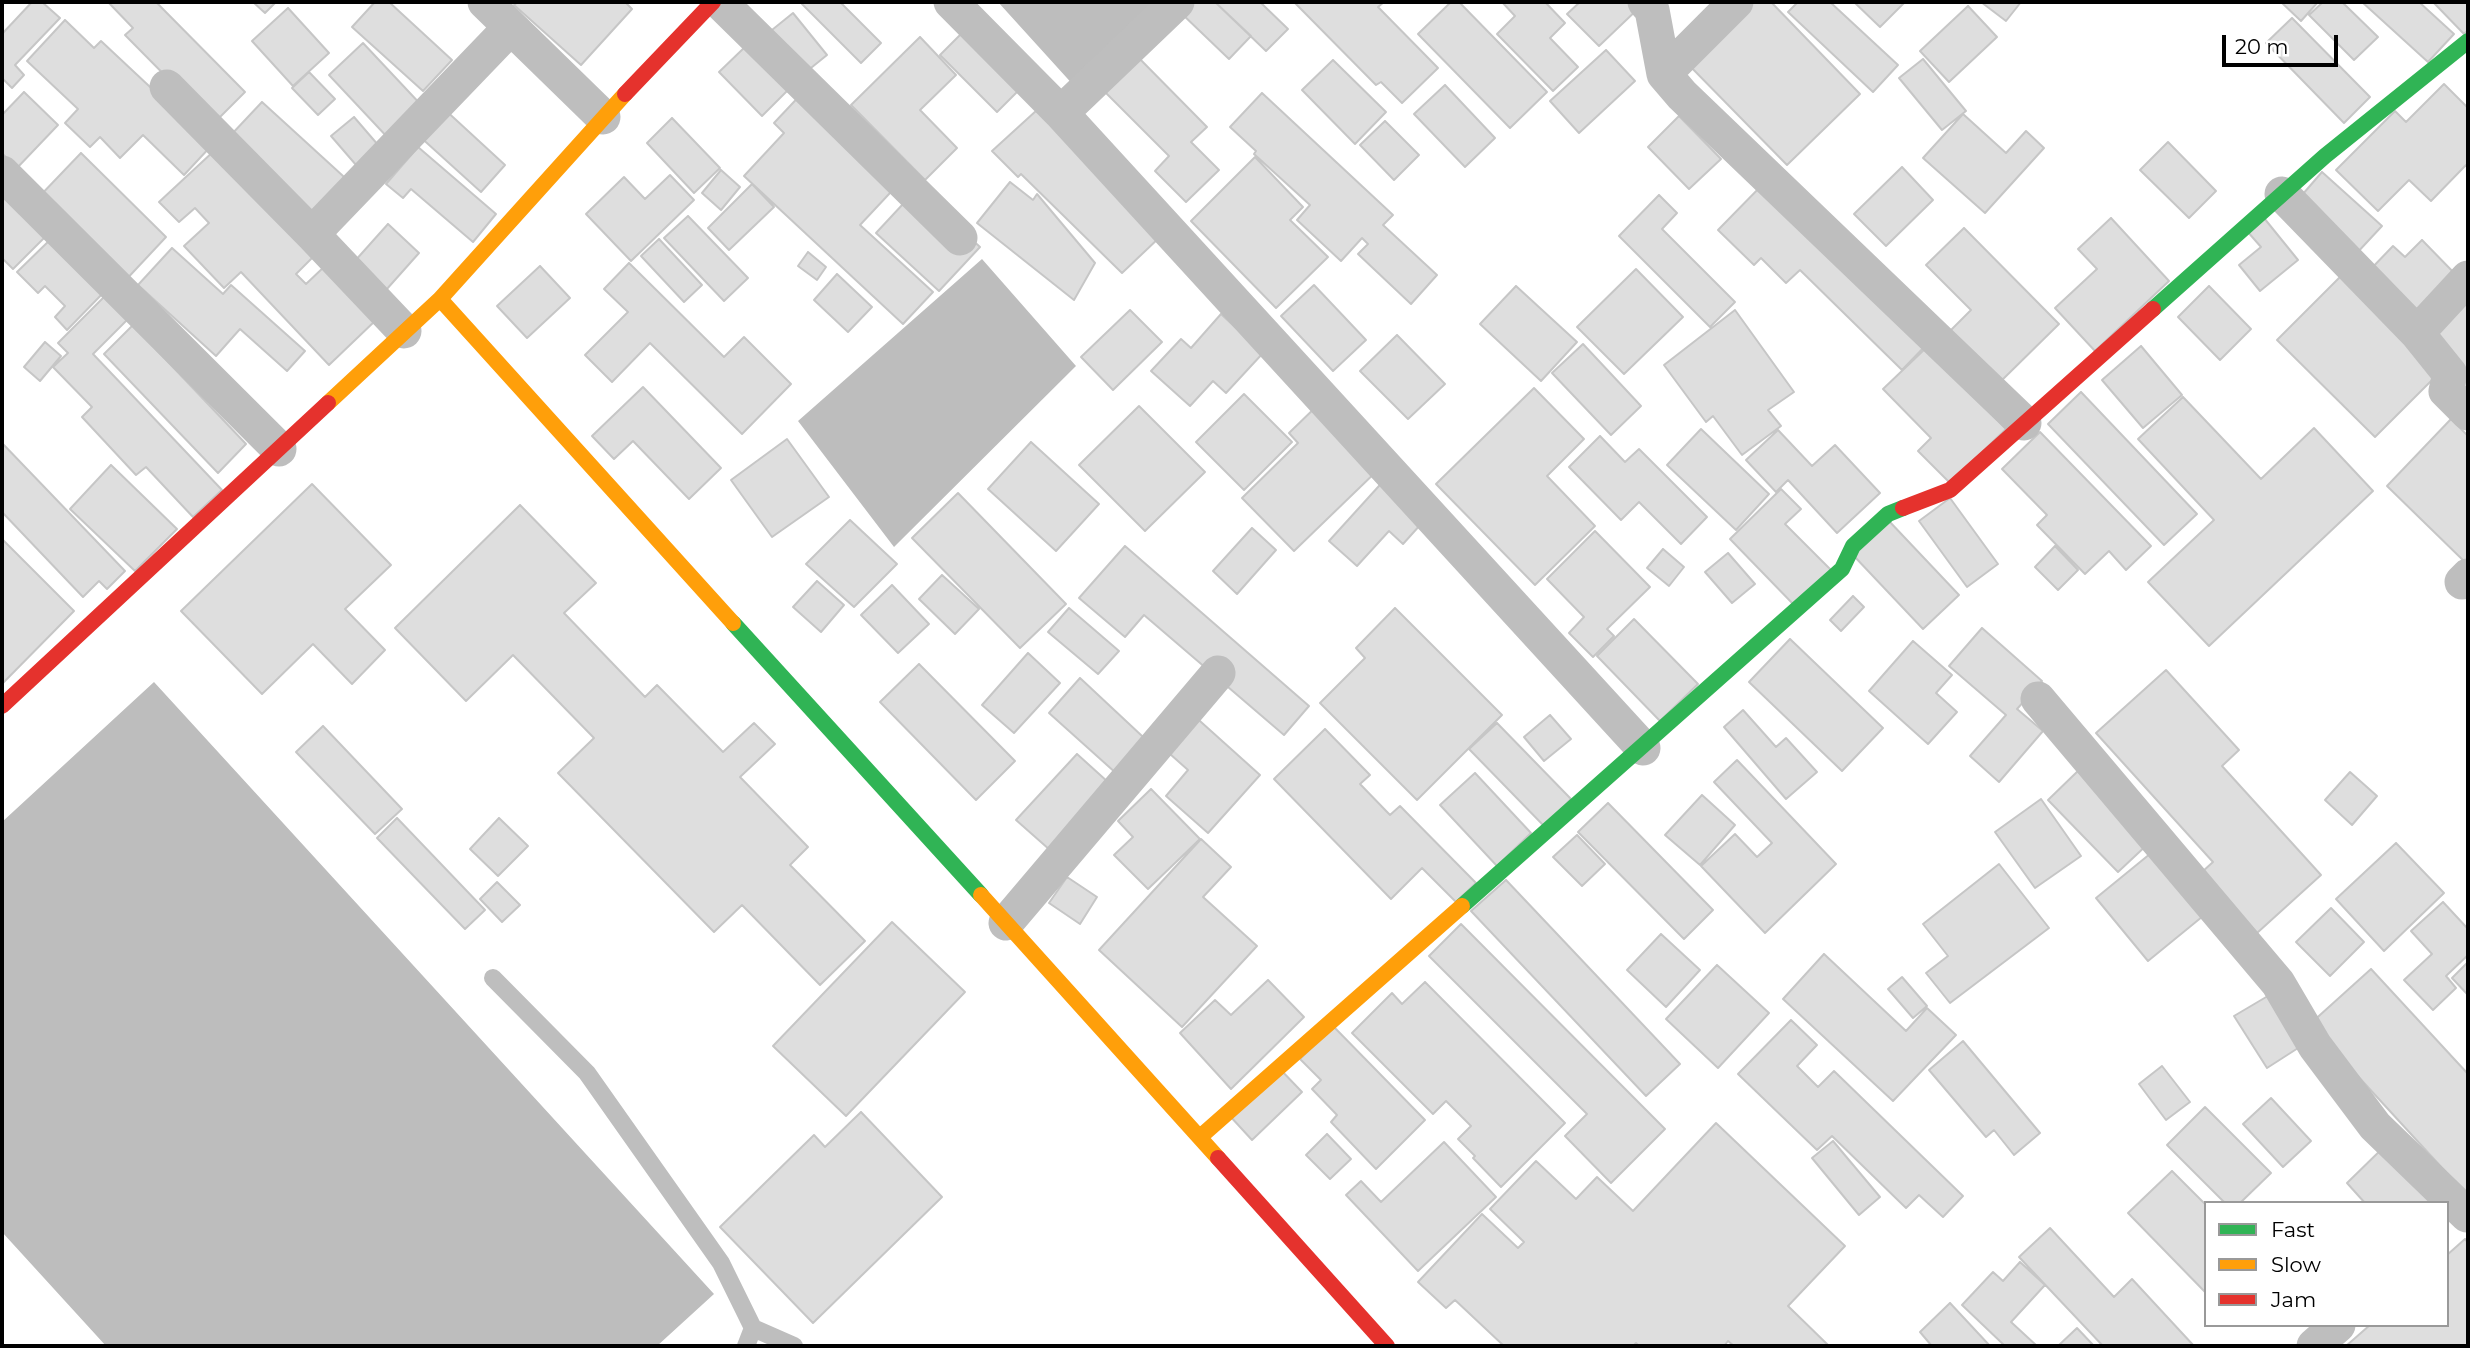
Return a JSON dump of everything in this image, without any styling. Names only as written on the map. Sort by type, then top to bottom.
[{"type":"street","points":[[485,2],[603,117]]},
{"type":"street","points":[[2,706],[440,299],[603,117],[713,2]]},
{"type":"street","points":[[720,2],[960,238]]},
{"type":"street","points":[[951,2],[1061,113],[1643,748]]},
{"type":"street","points":[[1061,113],[1177,2]]},
{"type":"street","points":[[1645,2],[1652,10],[1664,74],[1682,95],[2024,423]]},
{"type":"street","points":[[1664,74],[1736,2]]},
{"type":"street","points":[[312,234],[510,28]]},
{"type":"street","points":[[1200,1137],[1643,748],[1842,569],[1853,546],[1888,514],[1950,490],[2325,156],[2468,41]]},
{"type":"street","points":[[167,87],[404,331]]},
{"type":"street","points":[[2,173],[279,449]]},
{"type":"street","points":[[2282,194],[2417,333],[2450,374],[2446,391],[2468,413]]},
{"type":"street","points":[[2417,333],[2468,278]]},
{"type":"street","points":[[440,299],[1387,1346]]},
{"type":"street","points":[[1006,923],[1218,673]]},
{"type":"street","points":[[2038,699],[2278,983],[2315,1046],[2375,1126],[2444,1201]]},
{"type":"street","points":[[2449,1207],[2461,1220]]},
{"type":"street","points":[[2314,1346],[2336,1327]]},
{"type":"lane","points":[[492,978],[587,1073],[721,1263],[753,1328],[794,1346]]},
{"type":"lane","points":[[746,1346],[753,1328]]},
{"type":"shaded area","points":[[998,2],[1163,2],[1076,88]]},
{"type":"shaded area","points":[[982,259],[1076,366],[894,547],[798,421]]},
{"type":"shaded area","points":[[154,682],[714,1294],[657,1346],[106,1346],[2,1232],[2,822]]},
{"type":"building","points":[[32,2],[42,2],[60,18],[15,65],[24,75],[12,88],[2,78],[2,34]]},
{"type":"building","points":[[108,2],[156,2],[245,92],[213,124],[125,35],[133,28]]},
{"type":"building","points":[[253,2],[276,2],[265,13]]},
{"type":"building","points":[[375,2],[389,2],[452,60],[423,91],[352,27]]},
{"type":"building","points":[[518,2],[625,2],[632,9],[581,65],[514,5]]},
{"type":"building","points":[[840,2],[881,43],[861,63],[802,4]]},
{"type":"building","points":[[1192,2],[1215,2],[1251,36],[1229,59],[1181,13]]},
{"type":"building","points":[[1215,2],[1260,2],[1288,29],[1266,51]]},
{"type":"building","points":[[1294,2],[1384,2],[1378,7],[1438,68],[1402,103],[1381,82],[1376,85]]},
{"type":"building","points":[[1451,2],[1459,2],[1547,92],[1510,128],[1418,34]]},
{"type":"building","points":[[1502,2],[1545,2],[1565,23],[1550,38],[1578,67],[1553,91],[1497,34],[1515,16]]},
{"type":"building","points":[[1580,2],[1643,4],[1599,46],[1567,14]]},
{"type":"building","points":[[1742,2],[1771,2],[1860,94],[1787,165],[1683,59]]},
{"type":"building","points":[[1798,2],[1830,2],[1898,65],[1873,92],[1788,12]]},
{"type":"building","points":[[1854,2],[1905,2],[1880,27]]},
{"type":"building","points":[[1981,2],[2021,2],[2006,21]]},
{"type":"building","points":[[2281,2],[2318,2],[2301,21]]},
{"type":"building","points":[[2323,2],[2342,2],[2378,37],[2354,60],[2309,15]]},
{"type":"building","points":[[2362,2],[2419,2],[2454,34],[2428,62]]},
{"type":"building","points":[[2433,2],[2468,2],[2468,30],[2464,34]]},
{"type":"building","points":[[1968,6],[1997,37],[1949,82],[1920,51]]},
{"type":"building","points":[[288,8],[329,53],[293,86],[252,41]]},
{"type":"building","points":[[793,13],[827,55],[801,76],[767,34]]},
{"type":"building","points":[[2292,18],[2370,97],[2344,123],[2266,43]]},
{"type":"building","points":[[65,20],[94,48],[101,41],[212,145],[184,175],[143,135],[120,158],[100,137],[90,147],[65,123],[78,109],[27,61]]},
{"type":"building","points":[[972,23],[1029,80],[997,112],[940,55]]},
{"type":"building","points":[[920,37],[956,75],[920,110],[957,148],[925,180],[851,105]]},
{"type":"building","points":[[363,43],[424,108],[390,140],[329,75]]},
{"type":"building","points":[[746,46],[788,90],[762,116],[719,72]]},
{"type":"building","points":[[1131,50],[1207,127],[1191,142],[1219,170],[1186,202],[1155,171],[1169,156],[1096,83]]},
{"type":"building","points":[[1606,50],[1635,81],[1579,133],[1550,101]]},
{"type":"building","points":[[1923,59],[1966,111],[1942,130],[1899,78]]},
{"type":"building","points":[[1333,60],[1386,112],[1355,144],[1302,90]]},
{"type":"building","points":[[309,72],[335,99],[318,115],[292,88]]},
{"type":"building","points":[[2444,84],[2468,108],[2468,168],[2466,165],[2431,201],[2409,180],[2378,211],[2336,170],[2395,111],[2406,122]]},
{"type":"building","points":[[1445,85],[1495,138],[1465,167],[1414,114]]},
{"type":"building","points":[[807,88],[904,178],[860,225],[933,292],[903,324],[744,176],[784,133],[774,123]]},
{"type":"building","points":[[24,92],[58,125],[16,169],[2,153],[2,115]]},
{"type":"building","points":[[1262,93],[1393,215],[1383,225],[1437,275],[1411,304],[1358,254],[1368,244],[1362,238],[1341,261],[1297,220],[1310,205],[1254,154],[1256,151],[1230,127]]},
{"type":"building","points":[[262,102],[354,186],[321,222],[230,136]]},
{"type":"building","points":[[442,107],[505,165],[481,192],[417,134]]},
{"type":"building","points":[[1037,110],[1161,236],[1122,273],[1021,174],[1018,177],[992,151]]},
{"type":"building","points":[[1963,114],[2006,153],[2026,131],[2044,148],[1985,213],[1923,158]]},
{"type":"building","points":[[1679,116],[1721,159],[1689,189],[1648,147]]},
{"type":"building","points":[[354,117],[385,153],[363,173],[331,136]]},
{"type":"building","points":[[672,118],[720,168],[694,193],[647,143]]},
{"type":"building","points":[[1385,121],[1419,155],[1394,180],[1360,145]]},
{"type":"building","points":[[2168,142],[2216,191],[2189,218],[2140,170]]},
{"type":"building","points":[[418,147],[496,214],[473,242],[411,189],[403,198],[386,184]]},
{"type":"building","points":[[215,150],[315,255],[296,274],[306,284],[325,266],[376,320],[329,365],[241,272],[224,288],[184,246],[209,223],[195,208],[179,222],[159,202]]},
{"type":"building","points":[[81,153],[166,237],[122,284],[36,200]]},
{"type":"building","points":[[1255,157],[1303,207],[1290,220],[1328,257],[1276,308],[1191,221]]},
{"type":"building","points":[[1902,167],[1933,200],[1886,246],[1854,214]]},
{"type":"building","points":[[721,170],[740,187],[721,210],[702,193]]},
{"type":"building","points":[[2322,172],[2382,226],[2355,255],[2296,202]]},
{"type":"building","points":[[670,175],[694,200],[631,261],[586,214],[624,177],[645,199]]},
{"type":"building","points":[[1767,180],[1931,340],[1902,370],[1800,270],[1786,283],[1761,258],[1754,265],[1718,230]]},
{"type":"building","points":[[1010,182],[1033,200],[1037,194],[1095,263],[1074,300],[977,223]]},
{"type":"building","points":[[2,184],[50,232],[13,269],[2,258]]},
{"type":"building","points":[[752,184],[774,207],[729,250],[708,228]]},
{"type":"building","points":[[917,189],[980,247],[939,291],[876,233]]},
{"type":"building","points":[[1659,195],[1677,213],[1662,229],[1735,302],[1710,327],[1619,236]]},
{"type":"building","points":[[688,216],[748,278],[724,301],[664,238]]},
{"type":"building","points":[[2111,218],[2169,281],[2095,351],[2055,308],[2097,269],[2078,249]]},
{"type":"building","points":[[2264,218],[2298,260],[2260,291],[2239,265],[2261,247],[2247,231]]},
{"type":"building","points":[[388,224],[419,253],[386,290],[354,262]]},
{"type":"building","points":[[1964,228],[2059,324],[1995,387],[1945,336],[1971,310],[1926,265]]},
{"type":"building","points":[[54,236],[107,289],[67,330],[55,317],[65,306],[45,286],[38,293],[17,272]]},
{"type":"building","points":[[659,239],[702,285],[684,302],[641,256]]},
{"type":"building","points":[[2422,240],[2459,278],[2415,324],[2367,273],[2393,246],[2405,257]]},
{"type":"building","points":[[172,248],[223,294],[231,285],[305,351],[287,371],[240,329],[216,356],[138,285]]},
{"type":"building","points":[[808,252],[826,267],[817,280],[798,266]]},
{"type":"building","points":[[629,263],[724,357],[744,337],[791,384],[742,434],[650,343],[612,382],[585,355],[628,312],[604,289]]},
{"type":"building","points":[[540,266],[570,298],[527,338],[497,306]]},
{"type":"building","points":[[1636,269],[1683,317],[1624,374],[1577,327]]},
{"type":"building","points":[[837,274],[872,307],[848,332],[814,300]]},
{"type":"building","points":[[2341,276],[2439,373],[2375,437],[2277,340]]},
{"type":"building","points":[[1314,285],[1366,340],[1333,371],[1281,316]]},
{"type":"building","points":[[1516,286],[1577,342],[1541,381],[1480,324]]},
{"type":"building","points":[[2209,286],[2251,329],[2220,360],[2178,317]]},
{"type":"building","points":[[106,295],[128,319],[93,354],[222,490],[193,517],[146,467],[136,475],[82,417],[92,407],[53,367],[68,353],[58,343]]},
{"type":"building","points":[[2468,299],[2468,401],[2433,337]]},
{"type":"building","points":[[1130,310],[1162,342],[1113,390],[1081,357]]},
{"type":"building","points":[[1735,310],[1794,392],[1768,410],[1781,426],[1742,455],[1713,416],[1706,422],[1664,365]]},
{"type":"building","points":[[1221,314],[1263,353],[1226,393],[1213,381],[1190,406],[1151,371],[1181,339],[1191,348]]},
{"type":"building","points":[[133,325],[246,444],[218,473],[104,354]]},
{"type":"building","points":[[1397,335],[1445,384],[1408,419],[1360,371]]},
{"type":"building","points":[[45,342],[61,356],[40,381],[24,367]]},
{"type":"building","points":[[1583,344],[1641,406],[1611,435],[1552,373]]},
{"type":"building","points":[[2141,346],[2182,395],[2143,428],[2102,380]]},
{"type":"building","points":[[1927,347],[2006,429],[1950,483],[1918,451],[1931,438],[1883,389]]},
{"type":"building","points":[[643,387],[721,468],[689,499],[633,441],[614,459],[592,436]]},
{"type":"building","points":[[1534,388],[1584,439],[1547,476],[1595,526],[1535,585],[1436,484]]},
{"type":"building","points":[[2081,392],[2197,514],[2164,545],[2048,424]]},
{"type":"building","points":[[1244,394],[1292,442],[1244,490],[1196,442]]},
{"type":"building","points":[[2183,397],[2261,479],[2314,428],[2373,491],[2209,646],[2148,582],[2214,520],[2138,439]]},
{"type":"building","points":[[1322,401],[1383,465],[1294,551],[1242,498],[1298,443],[1289,433]]},
{"type":"building","points":[[1139,406],[1205,472],[1145,531],[1079,465]]},
{"type":"building","points":[[2451,419],[2468,436],[2468,565],[2387,486]]},
{"type":"building","points":[[1701,429],[1769,494],[1736,530],[1667,465]]},
{"type":"building","points":[[1778,430],[1812,466],[1835,445],[1880,493],[1837,533],[1788,480],[1776,492],[1746,460]]},
{"type":"building","points":[[2040,432],[2151,546],[2126,570],[2109,551],[2085,574],[2037,525],[2047,515],[2002,469]]},
{"type":"building","points":[[1600,436],[1625,462],[1639,449],[1707,517],[1681,544],[1639,502],[1621,520],[1569,467]]},
{"type":"building","points":[[787,439],[829,497],[772,537],[731,480]]},
{"type":"building","points":[[1031,442],[1099,504],[1056,551],[988,489]]},
{"type":"building","points":[[2,443],[125,571],[107,589],[99,581],[83,597],[2,512]]},
{"type":"building","points":[[111,465],[177,529],[135,571],[70,509]]},
{"type":"building","points":[[1388,476],[1430,514],[1403,544],[1389,531],[1357,566],[1329,541]]},
{"type":"building","points":[[312,484],[391,565],[345,609],[385,650],[352,684],[313,644],[262,694],[181,611]]},
{"type":"building","points":[[1781,489],[1801,509],[1785,524],[1831,570],[1795,606],[1730,539]]},
{"type":"building","points":[[958,493],[1066,604],[1020,648],[912,538]]},
{"type":"building","points":[[1950,498],[1998,564],[1967,587],[1919,521]]},
{"type":"building","points":[[520,505],[596,583],[564,613],[645,697],[657,685],[723,752],[754,723],[775,744],[740,777],[808,847],[790,865],[865,941],[820,985],[742,905],[714,932],[558,773],[594,738],[513,655],[466,701],[395,628]]},
{"type":"building","points":[[850,520],[897,564],[854,607],[806,564]]},
{"type":"building","points":[[1889,521],[1959,595],[1923,629],[1853,555]]},
{"type":"building","points":[[1252,528],[1276,550],[1237,594],[1213,571]]},
{"type":"building","points":[[1595,531],[1650,587],[1607,629],[1614,636],[1593,657],[1569,633],[1584,617],[1547,579]]},
{"type":"building","points":[[2,539],[74,611],[2,684]]},
{"type":"building","points":[[1125,546],[1309,706],[1284,735],[1144,615],[1125,637],[1079,598]]},
{"type":"building","points":[[2055,546],[2078,570],[2058,590],[2035,567]]},
{"type":"building","points":[[1663,549],[1684,567],[1669,586],[1647,568]]},
{"type":"building","points":[[1728,553],[1755,584],[1732,603],[1705,572]]},
{"type":"building","points":[[942,575],[979,609],[955,634],[919,599]]},
{"type":"building","points":[[817,581],[844,605],[821,632],[793,607]]},
{"type":"building","points":[[892,585],[929,624],[898,653],[861,615]]},
{"type":"building","points":[[1853,596],[1864,607],[1841,631],[1830,620]]},
{"type":"building","points":[[1069,608],[1119,651],[1098,674],[1048,632]]},
{"type":"building","points":[[1395,608],[1502,715],[1417,800],[1320,703],[1365,658],[1356,648]]},
{"type":"building","points":[[1634,619],[1698,684],[1660,721],[1597,656]]},
{"type":"building","points":[[1982,628],[2042,681],[2017,709],[2043,731],[1999,782],[1970,756],[2006,715],[1949,666]]},
{"type":"building","points":[[1790,639],[1883,728],[1842,771],[1749,682]]},
{"type":"building","points":[[1913,641],[1952,675],[1936,693],[1957,712],[1928,744],[1869,691]]},
{"type":"building","points":[[1028,653],[1060,683],[1014,733],[982,705]]},
{"type":"building","points":[[919,664],[1015,761],[976,800],[880,702]]},
{"type":"building","points":[[2166,670],[2239,750],[2222,766],[2321,875],[2257,933],[2202,872],[2213,862],[2096,733]]},
{"type":"building","points":[[1080,678],[1157,750],[1127,783],[1049,713]]},
{"type":"building","points":[[1181,704],[1260,775],[1208,833],[1166,796],[1188,770],[1152,738]]},
{"type":"building","points":[[1743,710],[1776,747],[1786,738],[1817,772],[1786,799],[1724,727]]},
{"type":"building","points":[[1550,715],[1571,739],[1544,761],[1524,737]]},
{"type":"building","points":[[1497,723],[1571,799],[1544,826],[1469,749]]},
{"type":"building","points":[[323,726],[402,809],[375,834],[296,752]]},
{"type":"building","points":[[1325,729],[1370,775],[1360,784],[1390,815],[1400,806],[1476,883],[1456,902],[1422,868],[1391,899],[1274,779]]},
{"type":"building","points":[[1077,754],[1119,792],[1059,858],[1016,820]]},
{"type":"building","points":[[1737,760],[1836,864],[1765,933],[1701,866],[1735,834],[1757,857],[1772,843],[1714,782]]},
{"type":"building","points":[[2080,769],[2150,842],[2118,872],[2048,800]]},
{"type":"building","points":[[2350,772],[2377,796],[2352,825],[2325,800]]},
{"type":"building","points":[[1475,773],[1531,833],[1497,866],[1440,805]]},
{"type":"building","points":[[1151,789],[1200,839],[1148,889],[1114,855],[1133,837],[1118,821]]},
{"type":"building","points":[[1702,795],[1735,825],[1700,865],[1665,835]]},
{"type":"building","points":[[2041,799],[2081,856],[2035,888],[1995,832]]},
{"type":"building","points":[[1608,803],[1713,910],[1684,939],[1578,832]]},
{"type":"building","points":[[397,818],[485,910],[465,929],[377,838]]},
{"type":"building","points":[[499,818],[528,846],[498,876],[470,849]]},
{"type":"building","points":[[1577,835],[1605,864],[1582,886],[1553,857]]},
{"type":"building","points":[[1201,839],[1231,867],[1203,897],[1257,946],[1182,1027],[1099,950]]},
{"type":"building","points":[[2396,843],[2444,893],[2384,951],[2336,899]]},
{"type":"building","points":[[2156,849],[2208,912],[2148,961],[2096,898]]},
{"type":"building","points":[[1999,864],[2049,928],[1950,1003],[1926,973],[1948,956],[1923,924]]},
{"type":"building","points":[[1067,877],[1097,897],[1080,924],[1049,903]]},
{"type":"building","points":[[1506,880],[1680,1064],[1646,1096],[1471,911]]},
{"type":"building","points":[[497,882],[520,905],[502,922],[480,899]]},
{"type":"building","points":[[2443,902],[2468,929],[2468,955],[2446,976],[2456,988],[2433,1010],[2404,980],[2432,954],[2411,931]]},
{"type":"building","points":[[2331,908],[2364,942],[2330,976],[2296,942]]},
{"type":"building","points":[[892,922],[965,992],[846,1116],[773,1046]]},
{"type":"building","points":[[1461,924],[1665,1129],[1611,1183],[1565,1136],[1587,1114],[1429,956]]},
{"type":"building","points":[[1661,934],[1700,970],[1666,1007],[1627,970]]},
{"type":"building","points":[[1824,954],[1906,1031],[1927,1008],[1956,1035],[1893,1101],[1783,999]]},
{"type":"building","points":[[2468,962],[2468,995],[2452,978]]},
{"type":"building","points":[[1717,965],[1769,1013],[1718,1068],[1666,1019]]},
{"type":"building","points":[[2371,969],[2468,1074],[2466,1194],[2310,1024]]},
{"type":"building","points":[[1902,977],[1927,1006],[1913,1018],[1888,989]]},
{"type":"building","points":[[1268,980],[1304,1017],[1231,1089],[1180,1033],[1215,1000],[1231,1015]]},
{"type":"building","points":[[1425,982],[1565,1123],[1501,1187],[1458,1139],[1471,1126],[1446,1101],[1433,1114],[1352,1033],[1392,993],[1402,1004]]},
{"type":"building","points":[[2278,990],[2309,1041],[2267,1068],[2234,1016]]},
{"type":"building","points":[[1791,1020],[1817,1045],[1797,1066],[1818,1087],[1834,1071],[1963,1196],[1943,1217],[1919,1195],[1906,1208],[1832,1136],[1817,1150],[1738,1074]]},
{"type":"building","points":[[1333,1026],[1425,1120],[1376,1169],[1331,1122],[1337,1115],[1312,1089],[1321,1080],[1300,1059]]},
{"type":"building","points":[[1963,1041],[2040,1133],[2014,1155],[1994,1130],[1986,1137],[1929,1070]]},
{"type":"building","points":[[2162,1066],[2190,1102],[2166,1120],[2139,1084]]},
{"type":"building","points":[[1278,1067],[1302,1092],[1252,1140],[1229,1115]]},
{"type":"building","points":[[2271,1098],[2311,1141],[2283,1167],[2243,1124]]},
{"type":"building","points":[[2205,1107],[2271,1173],[2242,1201],[2223,1201],[2167,1145]]},
{"type":"building","points":[[861,1112],[942,1197],[813,1323],[720,1227],[814,1135],[825,1147]]},
{"type":"building","points":[[1716,1123],[1845,1246],[1788,1306],[1829,1346],[1734,1346],[1728,1341],[1724,1346],[1639,1346],[1636,1343],[1633,1346],[1504,1346],[1455,1300],[1446,1308],[1418,1282],[1482,1214],[1518,1248],[1524,1242],[1490,1209],[1536,1161],[1576,1199],[1597,1177],[1633,1211]]},
{"type":"building","points":[[1327,1134],[1351,1159],[1330,1179],[1306,1155]]},
{"type":"building","points":[[1833,1141],[1880,1197],[1859,1215],[1812,1158]]},
{"type":"building","points":[[1444,1142],[1496,1197],[1418,1271],[1346,1195],[1361,1181],[1381,1202]]},
{"type":"building","points":[[2388,1143],[2436,1194],[2429,1201],[2363,1201],[2347,1183]]},
{"type":"building","points":[[2172,1171],[2204,1203],[2204,1291],[2128,1213]]},
{"type":"building","points":[[2050,1228],[2114,1297],[2132,1279],[2194,1346],[2103,1346],[2019,1257]]},
{"type":"building","points":[[2465,1239],[2468,1243],[2468,1346],[2346,1346],[2368,1327],[2449,1327],[2449,1253]]},
{"type":"building","points":[[2020,1262],[2045,1285],[2011,1322],[2037,1346],[2005,1346],[1962,1305],[1993,1272],[2003,1281]]},
{"type":"building","points":[[1950,1303],[1990,1346],[1929,1346],[1931,1345],[1920,1332]]},
{"type":"building","points":[[2077,1328],[2094,1346],[2058,1346]]},
{"type":"traffic: fast","points":[[2153,309],[2325,156],[2468,41]]},
{"type":"traffic: fast","points":[[1462,906],[1842,569],[1853,546],[1888,514],[1903,508]]},
{"type":"traffic: fast","points":[[733,623],[981,895]]},
{"type":"traffic: slow","points":[[328,403],[440,299],[625,94]]},
{"type":"traffic: slow","points":[[440,299],[733,623]]},
{"type":"traffic: slow","points":[[981,895],[1218,1158]]},
{"type":"traffic: slow","points":[[1200,1137],[1462,906]]},
{"type":"traffic: jam","points":[[625,94],[713,2]]},
{"type":"traffic: jam","points":[[1903,508],[1950,490],[2153,309]]},
{"type":"traffic: jam","points":[[2,706],[328,403]]},
{"type":"traffic: jam","points":[[1218,1158],[1387,1346]]}]
